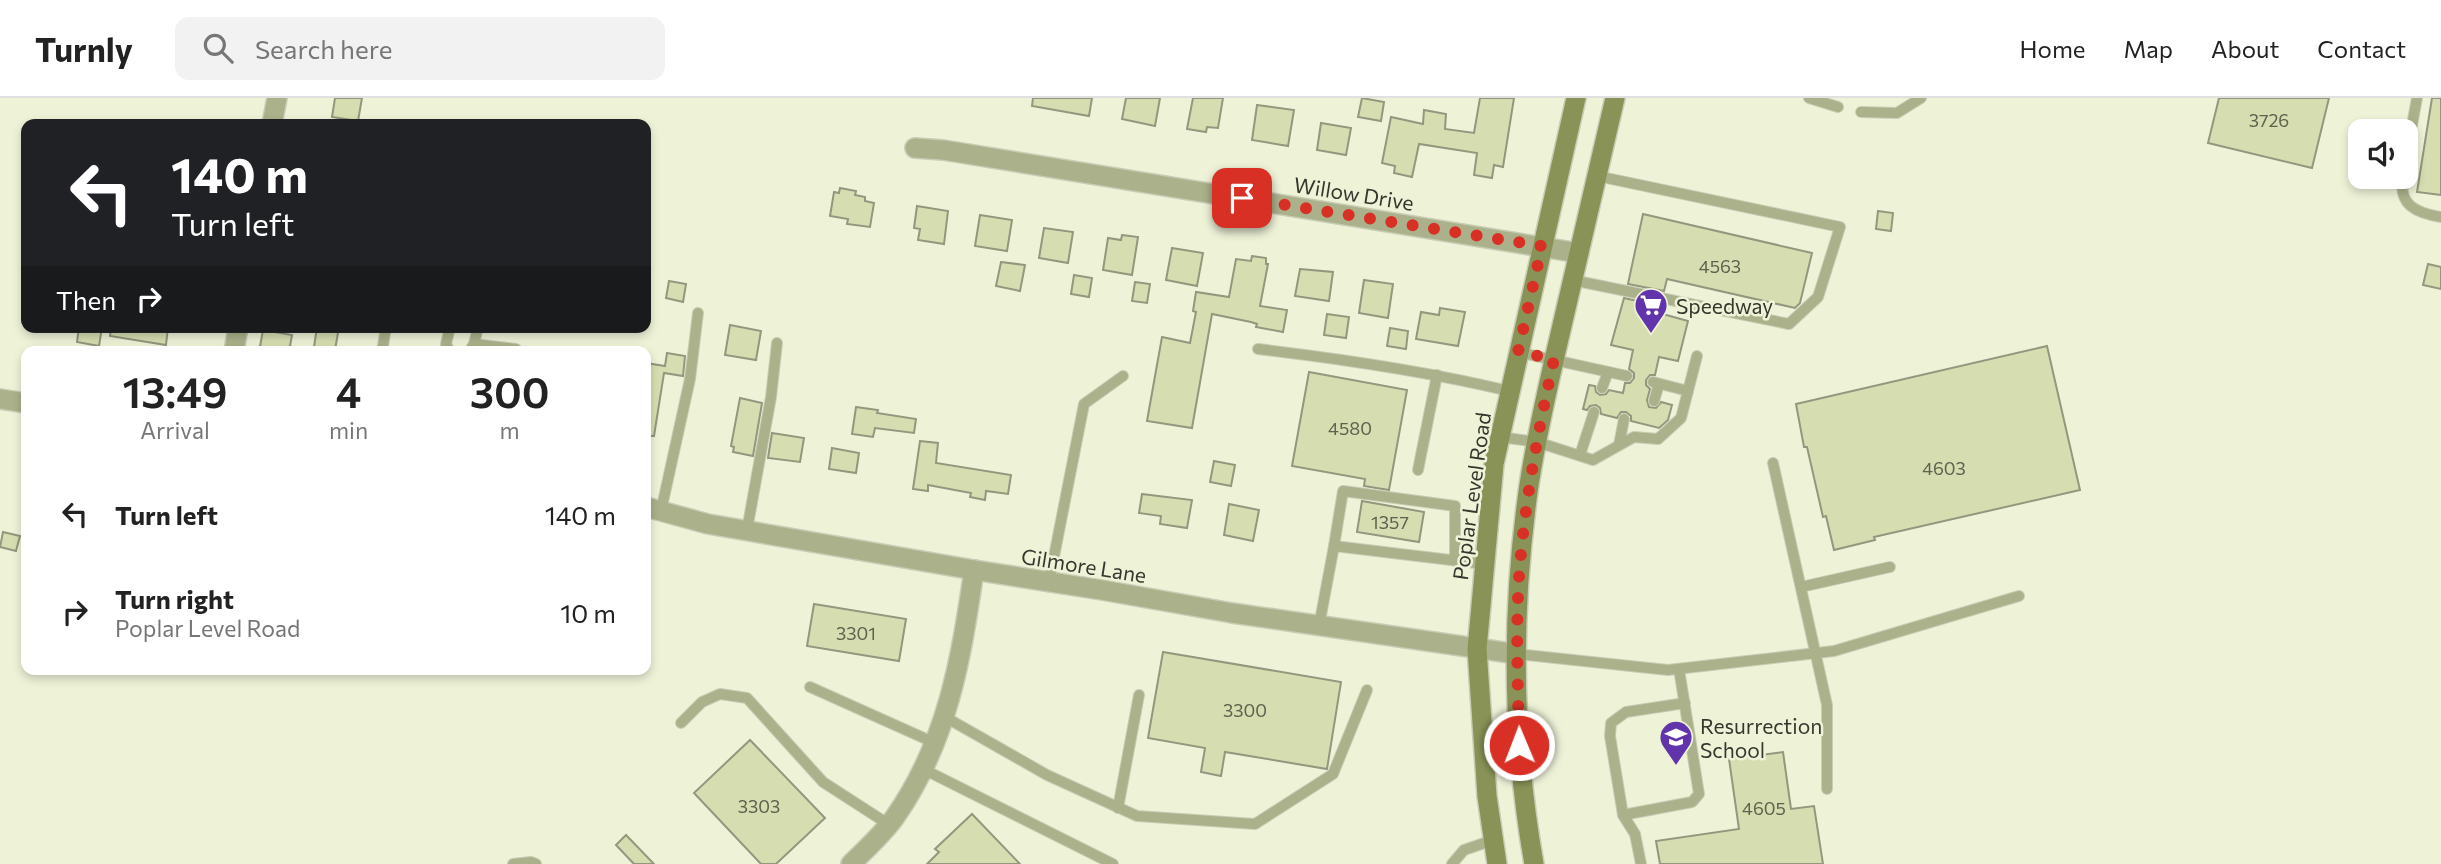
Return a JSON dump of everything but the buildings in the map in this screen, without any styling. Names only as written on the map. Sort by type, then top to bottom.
[{"type":"main road","name":"Poplar Level Road","points":[[1497,864],[1487,796],[1477,649],[1494,464],[1576,98]]},
{"type":"main road","points":[[1534,864],[1519,745],[1517,653],[1520,566],[1537,442],[1615,98]]},
{"type":"street","points":[[273,119],[277,98]]},
{"type":"street","name":"Willow Drive","points":[[915,148],[956,152],[1578,253]]},
{"type":"street","points":[[0,399],[21,402]]},
{"type":"street","name":"Gilmore Lane","points":[[653,509],[708,524],[974,570],[1319,626],[1517,653]]},
{"type":"street","points":[[851,864],[888,824],[923,769],[935,743],[945,717],[964,635],[974,570]]},
{"type":"lane","points":[[1809,98],[1838,107]]},
{"type":"lane","points":[[1861,112],[1897,113],[1921,98]]},
{"type":"lane","points":[[2413,119],[2417,98]]},
{"type":"lane","points":[[1572,280],[1789,324],[1818,297],[1840,227],[1597,176]]},
{"type":"lane","points":[[2402,189],[2402,195],[2407,203],[2416,210],[2441,217]]},
{"type":"lane","points":[[653,509],[690,379],[698,313]]},
{"type":"lane","points":[[747,530],[771,397],[777,343]]},
{"type":"lane","points":[[1258,349],[1370,362],[1509,391]]},
{"type":"lane","points":[[1518,352],[1627,376]]},
{"type":"lane","points":[[1500,437],[1537,442],[1593,460],[1634,436],[1658,439],[1681,418],[1697,356]]},
{"type":"lane","points":[[1602,388],[1608,372]]},
{"type":"lane","points":[[1418,470],[1437,374]]},
{"type":"lane","points":[[1049,582],[1084,404],[1123,376]]},
{"type":"lane","points":[[1654,401],[1656,383],[1688,391]]},
{"type":"lane","points":[[1580,455],[1594,412]]},
{"type":"lane","points":[[1619,445],[1624,419]]},
{"type":"lane","points":[[1645,438],[1648,425]]},
{"type":"lane","points":[[1773,463],[1827,705],[1827,789]]},
{"type":"lane","points":[[1319,626],[1343,491],[1455,506],[1455,561]]},
{"type":"lane","points":[[1334,546],[1484,564]]},
{"type":"lane","points":[[1801,587],[1889,567]]},
{"type":"lane","points":[[1517,653],[1679,669],[1834,651],[2019,596]]},
{"type":"lane","points":[[1623,815],[1692,802],[1699,794],[1679,669]]},
{"type":"lane","points":[[810,687],[935,743]]},
{"type":"lane","points":[[945,717],[1048,775],[1137,816],[1255,824],[1333,774],[1367,690]]},
{"type":"lane","points":[[681,723],[702,702],[720,694],[747,698],[823,782],[888,824]]},
{"type":"lane","points":[[1118,808],[1139,695]]},
{"type":"lane","points":[[1641,864],[1635,834],[1623,815],[1610,736],[1611,723],[1626,712],[1685,703]]},
{"type":"lane","points":[[923,769],[1113,864]]},
{"type":"lane","points":[[1452,864],[1464,850],[1493,840]]},
{"type":"lane","points":[[513,864],[536,864]]},
{"type":"place","name":"Speedway","points":[[1651,335]]},
{"type":"place","name":"Resurrection School","points":[[1676,767]]},
{"type":"route","points":[[1242,198],[1542,246],[1518,352],[1554,359],[1529,485],[1520,566],[1517,653],[1519,745]]}]
